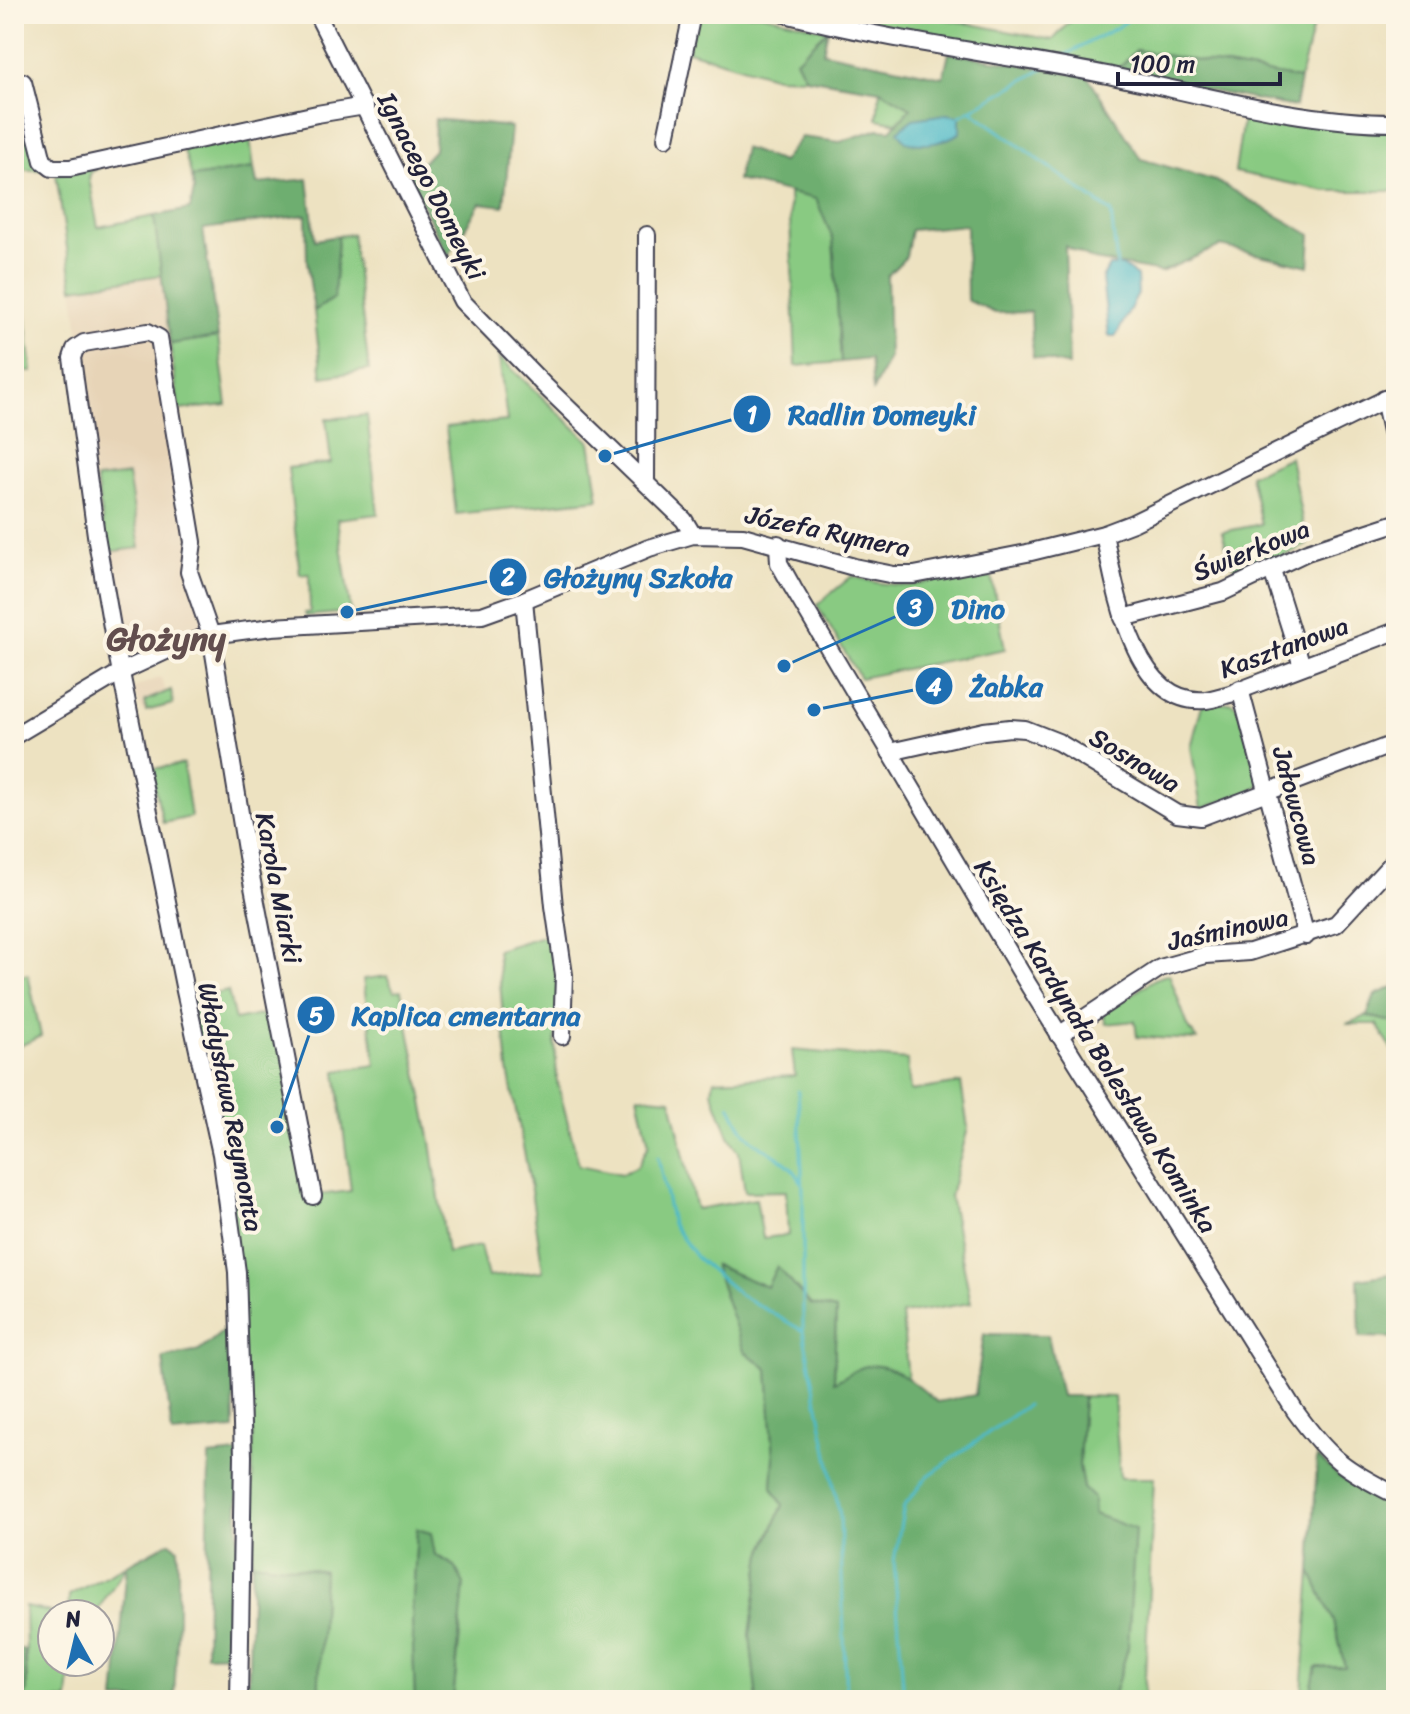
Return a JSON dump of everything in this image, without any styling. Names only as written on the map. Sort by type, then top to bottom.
[{"type":"street","name":"Ignacego Domeyki","points":[[317,14],[462,301],[684,520],[693,535]]},
{"type":"street","points":[[666,138],[692,14]]},
{"type":"street","points":[[785,14],[860,32],[1099,73],[1289,113],[1326,119],[1396,123]]},
{"type":"street","points":[[23,82],[43,161],[52,168],[70,168],[280,121],[365,106]]},
{"type":"street","points":[[646,482],[647,235]]},
{"type":"street","name":"Karola Miarki","points":[[121,672],[96,535],[72,358],[75,349],[84,343],[148,332],[159,338],[193,542],[189,572],[211,635],[247,856],[313,1196]]},
{"type":"street","points":[[1390,397],[1396,454]]},
{"type":"street","name":"Józefa Rymera","points":[[14,736],[121,672],[211,635],[272,627],[482,615],[649,548],[693,535],[743,536],[894,575],[914,575],[1027,553],[1104,534],[1133,523],[1390,397]]},
{"type":"street","name":"Świerkowa","points":[[1123,618],[1223,592],[1307,552],[1396,523]]},
{"type":"street","name":"Kasztanowa","points":[[1104,534],[1123,618],[1138,657],[1178,695],[1203,700],[1396,631]]},
{"type":"street","name":"Księdza Kardynała Bolesława Kominka","points":[[778,544],[779,563],[793,588],[1059,1035],[1310,1432],[1344,1467],[1396,1495]]},
{"type":"street","points":[[793,588],[801,551]]},
{"type":"street","points":[[1272,570],[1302,666]]},
{"type":"street","points":[[524,600],[554,906],[564,975],[562,1036]]},
{"type":"street","name":"Władysława Reymonta","points":[[121,672],[221,1154],[237,1272],[243,1456],[239,1700]]},
{"type":"street","name":"Jałowcowa","points":[[1240,689],[1306,936]]},
{"type":"street","name":"Sosnowa","points":[[890,752],[984,731],[1025,729],[1058,742],[1177,814],[1201,817],[1396,743]]},
{"type":"street","name":"Jaśminowa","points":[[1059,1035],[1160,968],[1206,955],[1250,952],[1336,924],[1396,859]]},
{"type":"shaded area","points":[[162,275],[174,381],[199,534],[197,578],[211,628],[123,661],[79,379],[79,331],[73,288]]},
{"type":"shaded area","points":[[160,677],[166,691],[171,690],[173,704],[143,712],[132,689]]},
{"type":"green space","points":[[698,14],[762,14],[828,30],[797,60],[806,78],[776,77],[688,51]]},
{"type":"green space","points":[[806,14],[920,14],[1053,40],[1077,14],[1316,14],[1300,79],[1136,50],[1115,73]]},
{"type":"green space","points":[[828,30],[823,52],[943,77],[949,53],[1087,75],[1141,159],[1216,181],[1311,235],[1309,266],[1220,246],[1161,272],[1094,260],[1065,246],[1069,366],[1033,357],[1031,312],[995,313],[967,300],[966,225],[911,230],[906,257],[887,276],[889,357],[873,390],[870,359],[841,362],[833,239],[816,199],[737,180],[744,148],[782,162],[801,137],[840,142],[878,129],[891,130],[911,108],[880,90],[806,78],[796,60]]},
{"type":"green space","points":[[1136,50],[1300,79],[1295,107],[1115,73]]},
{"type":"green space","points":[[880,90],[911,108],[897,123],[877,119]]},
{"type":"green space","points":[[1244,112],[1396,126],[1396,191],[1326,191],[1235,172]]},
{"type":"green space","points":[[435,119],[511,127],[504,206],[480,203],[448,257],[409,177],[434,150]]},
{"type":"green space","points":[[19,122],[29,126],[49,170],[14,170],[14,144],[22,135]]},
{"type":"green space","points":[[249,132],[254,168],[192,177],[183,148]]},
{"type":"green space","points":[[101,167],[91,172],[89,178],[98,227],[154,216],[162,275],[73,288],[56,174]]},
{"type":"green space","points":[[254,168],[257,184],[308,179],[315,240],[338,236],[334,298],[314,311],[307,261],[306,215],[203,229],[218,337],[170,344],[154,216],[190,209],[194,190],[192,177]]},
{"type":"green space","points":[[789,193],[816,198],[833,239],[841,362],[796,366]]},
{"type":"green space","points":[[14,207],[32,371],[14,373]]},
{"type":"green space","points":[[352,234],[369,370],[322,377],[314,311],[334,298],[338,236]]},
{"type":"green space","points":[[218,337],[227,405],[179,410],[170,344]]},
{"type":"green space","points":[[499,357],[590,442],[599,499],[456,514],[446,427],[507,421]]},
{"type":"green space","points":[[367,415],[378,514],[337,519],[351,612],[306,616],[305,613],[310,612],[309,574],[300,575],[288,468],[331,463],[326,419]]},
{"type":"green space","points":[[1290,457],[1307,545],[1239,577],[1222,532],[1261,524],[1250,475]]},
{"type":"green space","points":[[128,475],[140,548],[107,552],[96,479]]},
{"type":"green space","points":[[990,569],[1005,649],[860,678],[817,605],[852,576],[908,586]]},
{"type":"green space","points":[[171,690],[173,704],[146,711],[145,701]]},
{"type":"green space","points":[[1231,702],[1238,707],[1260,781],[1257,788],[1201,809],[1191,747],[1202,705]]},
{"type":"green space","points":[[183,764],[191,817],[163,823],[151,769]]},
{"type":"green space","points":[[549,934],[560,983],[555,1043],[557,1081],[579,1165],[622,1174],[638,1166],[649,1144],[638,1096],[671,1099],[696,1209],[756,1199],[763,1238],[788,1235],[786,1191],[745,1192],[739,1152],[729,1136],[712,1091],[714,1080],[795,1076],[792,1050],[907,1060],[910,1091],[961,1083],[968,1128],[950,1196],[971,1303],[902,1314],[908,1380],[886,1369],[871,1366],[834,1383],[836,1310],[810,1304],[777,1267],[767,1287],[715,1265],[744,1351],[768,1369],[774,1458],[772,1487],[783,1505],[762,1554],[750,1635],[757,1700],[453,1700],[461,1625],[455,1566],[435,1555],[417,1529],[412,1618],[415,1700],[318,1700],[324,1571],[252,1562],[253,1416],[247,1398],[192,999],[228,991],[235,1020],[275,1012],[318,1195],[351,1191],[336,1071],[376,1065],[363,979],[387,976],[394,991],[401,990],[431,1142],[447,1253],[480,1246],[488,1277],[543,1271],[508,1070],[497,950]]},
{"type":"green space","points":[[28,974],[41,1036],[14,1049],[14,978]]},
{"type":"green space","points":[[1169,974],[1188,1026],[1197,1040],[1137,1037],[1135,1021],[1106,1024],[1103,1014],[1155,979]]},
{"type":"green space","points":[[1396,986],[1396,1023],[1367,1016],[1375,995]]},
{"type":"green space","points":[[1367,1016],[1396,1023],[1396,1057],[1377,1024],[1346,1024]]},
{"type":"green space","points":[[714,1265],[767,1287],[777,1266],[810,1304],[836,1310],[834,1382],[859,1368],[873,1366],[893,1370],[937,1402],[975,1395],[984,1334],[1048,1335],[1061,1396],[1083,1396],[1079,1465],[1083,1488],[1093,1498],[1094,1514],[1135,1529],[1128,1648],[1112,1700],[757,1700],[750,1635],[762,1554],[783,1505],[772,1487],[774,1458],[768,1369],[744,1351]]},
{"type":"green space","points":[[1396,1273],[1396,1379],[1393,1338],[1360,1337],[1358,1279]]},
{"type":"green space","points":[[233,1323],[234,1429],[172,1434],[163,1358],[199,1351]]},
{"type":"green space","points":[[1083,1396],[1114,1397],[1120,1478],[1154,1478],[1144,1700],[1112,1700],[1128,1648],[1094,1514],[1083,1488],[1079,1465]]},
{"type":"green space","points":[[238,1453],[238,1654],[206,1655],[209,1456]]},
{"type":"green space","points":[[1317,1457],[1341,1478],[1392,1508],[1387,1596],[1396,1597],[1396,1700],[1309,1700],[1316,1667],[1345,1667],[1334,1621],[1311,1571]]},
{"type":"green space","points":[[417,1529],[431,1533],[435,1555],[455,1566],[464,1585],[453,1700],[415,1700],[412,1618]]},
{"type":"green space","points":[[170,1542],[178,1548],[174,1700],[115,1700],[127,1565]]},
{"type":"green space","points":[[252,1562],[324,1571],[318,1700],[248,1700]]},
{"type":"green space","points":[[127,1565],[105,1598],[69,1598],[69,1595]]},
{"type":"green space","points":[[1311,1571],[1334,1621],[1345,1667],[1316,1667],[1309,1700],[1245,1700],[1246,1693],[1302,1693]]},
{"type":"green space","points":[[25,1607],[36,1609],[36,1678],[70,1678],[68,1700],[21,1700],[27,1690]]},
{"type":"green space","points":[[14,1649],[24,1650],[27,1690],[21,1700],[14,1700]]},
{"type":"water","points":[[946,114],[960,116],[960,133],[927,144],[906,142],[898,131],[913,119]]},
{"type":"water","points":[[1109,266],[1122,266],[1137,276],[1138,294],[1116,336],[1109,336],[1102,279]]},
{"type":"waterway","points":[[1056,60],[1136,14]]},
{"type":"waterway","points":[[960,116],[1043,69]]},
{"type":"waterway","points":[[970,110],[1111,212],[1117,266]]},
{"type":"waterway","points":[[798,1091],[803,1193],[803,1331],[840,1516],[846,1700]]},
{"type":"waterway","points":[[730,1105],[747,1136],[785,1162],[801,1181]]},
{"type":"waterway","points":[[658,1157],[672,1224],[696,1257],[739,1294],[803,1331]]},
{"type":"waterway","points":[[904,1700],[894,1561],[904,1506],[928,1476],[1027,1405]]},
{"type":"place","name":"Radlin Domeyki","points":[[605,456]]},
{"type":"place","name":"Głożyny Szkoła","points":[[347,612]]},
{"type":"place","name":"Dino","points":[[784,666]]},
{"type":"place","name":"Żabka","points":[[814,710]]},
{"type":"place","name":"Kaplica cmentarna","points":[[277,1127]]},
{"type":"district","name":"Głożyny","points":[[166,639]]}]
